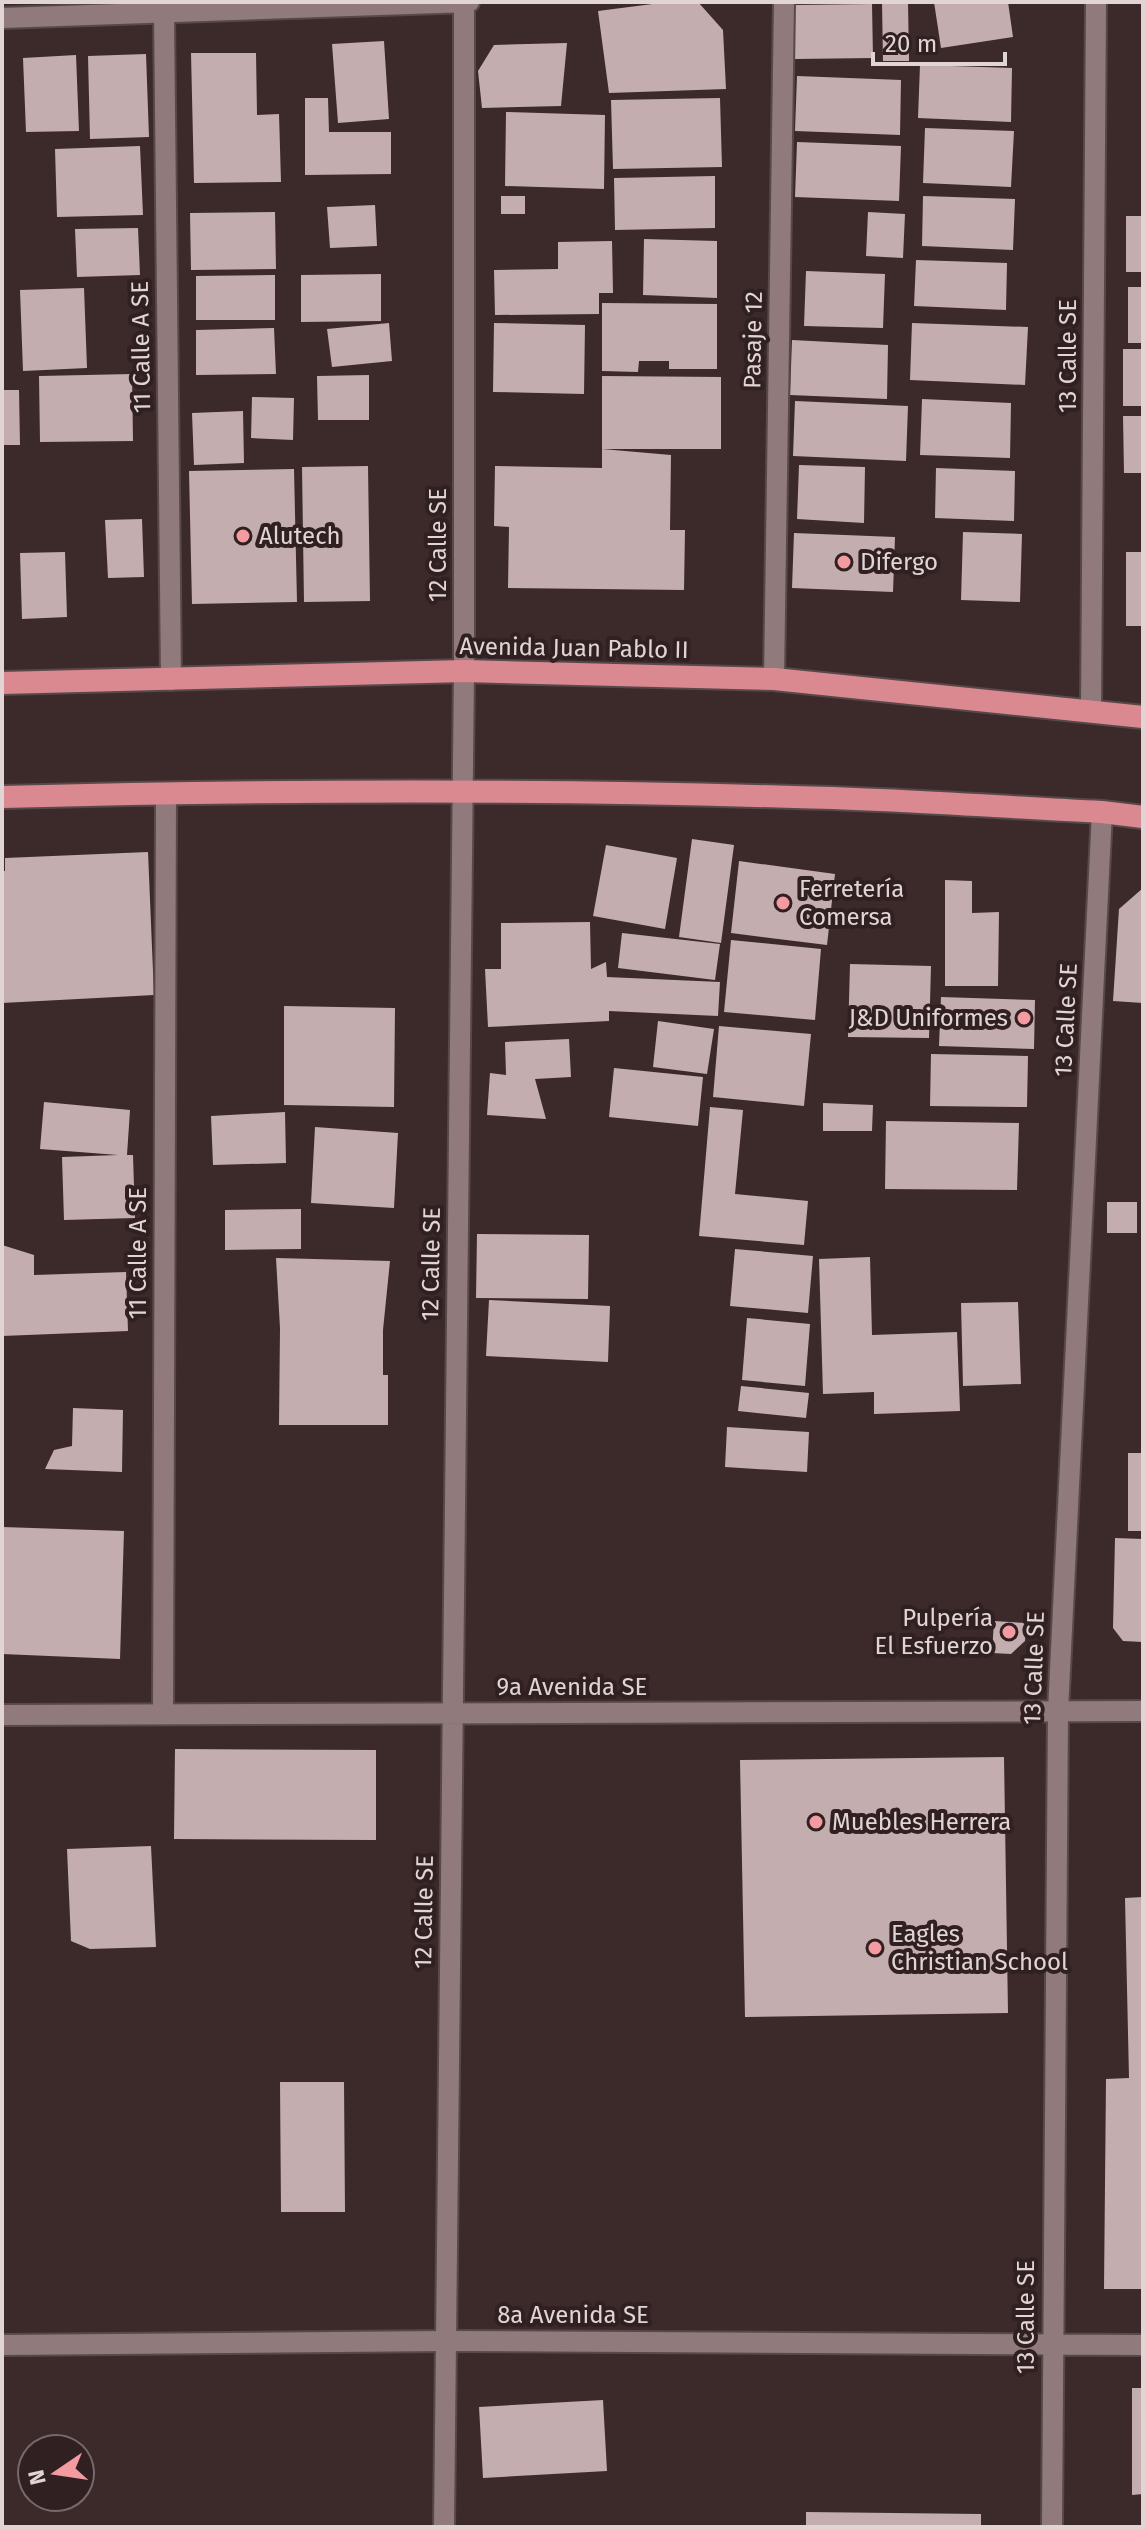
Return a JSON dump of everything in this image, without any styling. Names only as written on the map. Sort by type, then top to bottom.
[{"type":"highway","name":"Avenida Juan Pablo II","points":[[2,683],[464,671],[774,679],[1143,717]]},
{"type":"highway","points":[[2,797],[461,792],[795,797],[1102,812],[1143,817]]},
{"type":"street","points":[[2,18],[151,9],[466,2]]},
{"type":"street","name":"12 Calle SE","points":[[444,2527],[464,671],[466,2]]},
{"type":"street","name":"Pasaje 12","points":[[774,679],[784,2]]},
{"type":"street","name":"13 Calle SE","points":[[1091,711],[1096,2]]},
{"type":"street","name":"11 Calle A SE","points":[[151,9],[171,680]]},
{"type":"street","name":"11 Calle A SE","points":[[163,1714],[166,793]]},
{"type":"street","name":"13 Calle SE","points":[[1052,2527],[1058,1711],[1102,812]]},
{"type":"street","name":"9a Avenida SE","points":[[2,1715],[1143,1711]]},
{"type":"street","name":"8a Avenida SE","points":[[2,2345],[446,2341],[1143,2345]]},
{"type":"building","points":[[668,2],[698,2],[723,30],[726,89],[609,93],[598,11]]},
{"type":"building","points":[[882,2],[908,2],[909,61],[883,61]]},
{"type":"building","points":[[934,2],[1008,2],[1013,37],[941,48]]},
{"type":"building","points":[[872,4],[873,58],[795,59],[794,5]]},
{"type":"building","points":[[384,41],[389,119],[338,123],[332,44]]},
{"type":"building","points":[[567,43],[561,106],[482,108],[478,71],[494,45]]},
{"type":"building","points":[[191,53],[256,53],[257,115],[279,114],[281,182],[194,183]]},
{"type":"building","points":[[146,54],[149,137],[90,139],[88,56]]},
{"type":"building","points":[[76,55],[79,131],[26,132],[23,58]]},
{"type":"building","points":[[920,65],[1012,68],[1011,122],[918,118]]},
{"type":"building","points":[[797,76],[901,80],[900,135],[795,131]]},
{"type":"building","points":[[305,98],[328,98],[329,132],[391,132],[391,174],[305,175]]},
{"type":"building","points":[[720,98],[722,167],[613,169],[611,100]]},
{"type":"building","points":[[506,112],[605,115],[604,189],[505,186]]},
{"type":"building","points":[[925,128],[1014,131],[1011,187],[923,183]]},
{"type":"building","points":[[797,142],[901,146],[899,201],[795,197]]},
{"type":"building","points":[[140,146],[143,215],[57,217],[55,149]]},
{"type":"building","points":[[715,176],[715,228],[615,230],[614,178]]},
{"type":"building","points":[[501,196],[525,196],[525,214],[501,214]]},
{"type":"building","points":[[923,196],[1015,199],[1013,250],[922,246]]},
{"type":"building","points":[[375,205],[377,246],[330,248],[327,207]]},
{"type":"building","points":[[275,212],[276,269],[191,270],[190,213]]},
{"type":"building","points":[[868,212],[905,214],[903,258],[866,256]]},
{"type":"building","points":[[1126,216],[1143,216],[1143,272],[1126,272]]},
{"type":"building","points":[[138,228],[140,275],[77,277],[75,229]]},
{"type":"building","points":[[644,239],[717,241],[717,298],[643,295]]},
{"type":"building","points":[[612,241],[613,293],[599,293],[599,314],[495,315],[494,270],[558,269],[558,242]]},
{"type":"building","points":[[916,260],[1007,263],[1006,310],[914,306]]},
{"type":"building","points":[[806,271],[885,274],[883,328],[804,326]]},
{"type":"building","points":[[381,274],[381,321],[301,322],[301,275]]},
{"type":"building","points":[[275,275],[275,320],[196,320],[196,276]]},
{"type":"building","points":[[1128,287],[1143,287],[1143,343],[1128,343]]},
{"type":"building","points":[[84,288],[87,368],[23,371],[20,290]]},
{"type":"building","points":[[602,303],[717,304],[717,369],[669,369],[669,361],[639,361],[638,372],[602,371]]},
{"type":"building","points":[[389,323],[392,361],[332,367],[327,329]]},
{"type":"building","points":[[494,323],[585,325],[584,394],[493,392]]},
{"type":"building","points":[[912,323],[1028,327],[1025,385],[910,380]]},
{"type":"building","points":[[274,328],[276,374],[196,375],[196,330]]},
{"type":"building","points":[[792,340],[888,345],[887,399],[790,395]]},
{"type":"building","points":[[1123,349],[1143,349],[1143,406],[1123,406]]},
{"type":"building","points":[[132,374],[133,441],[40,442],[39,376]]},
{"type":"building","points":[[369,375],[369,420],[318,420],[317,376]]},
{"type":"building","points":[[602,376],[721,377],[721,449],[602,449]]},
{"type":"building","points":[[2,390],[19,390],[20,445],[2,445]]},
{"type":"building","points":[[252,397],[294,398],[293,440],[251,438]]},
{"type":"building","points":[[922,399],[1011,403],[1010,458],[920,455]]},
{"type":"building","points":[[795,401],[908,406],[906,461],[793,456]]},
{"type":"building","points":[[243,411],[244,463],[194,465],[192,413]]},
{"type":"building","points":[[1123,416],[1143,416],[1143,473],[1124,473]]},
{"type":"building","points":[[602,449],[671,455],[670,530],[685,530],[684,590],[508,588],[509,527],[494,526],[495,466],[602,468]]},
{"type":"building","points":[[799,465],[865,467],[864,523],[797,519]]},
{"type":"building","points":[[368,466],[370,601],[304,602],[302,467]]},
{"type":"building","points":[[936,468],[1015,471],[1014,521],[935,518]]},
{"type":"building","name":"Alutech","points":[[294,469],[297,602],[192,604],[189,471]]},
{"type":"building","points":[[142,519],[144,577],[108,578],[105,520]]},
{"type":"building","points":[[963,532],[1022,534],[1020,602],[961,600]]},
{"type":"building","name":"Difergo","points":[[794,533],[895,537],[893,592],[792,588]]},
{"type":"building","points":[[65,552],[67,617],[22,619],[20,553]]},
{"type":"building","points":[[1126,552],[1143,552],[1143,626],[1126,626]]},
{"type":"building","points":[[692,839],[734,845],[721,943],[679,937]]},
{"type":"building","points":[[606,845],[677,858],[665,929],[593,916]]},
{"type":"building","points":[[148,852],[154,995],[2,1003],[2,871],[5,871],[5,858]]},
{"type":"building","name":"Ferretería Comersa","points":[[739,861],[835,874],[827,945],[731,933]]},
{"type":"building","points":[[945,880],[972,881],[972,913],[999,912],[998,986],[945,986]]},
{"type":"building","points":[[1143,888],[1143,1003],[1113,1001],[1119,909]]},
{"type":"building","points":[[590,922],[591,969],[606,962],[607,977],[720,982],[718,1016],[609,1011],[609,1021],[488,1027],[485,969],[501,969],[501,923]]},
{"type":"building","points":[[622,933],[720,944],[715,980],[618,968]]},
{"type":"building","points":[[731,940],[821,949],[815,1020],[724,1012]]},
{"type":"building","points":[[850,964],[931,966],[929,1038],[848,1037]]},
{"type":"building","points":[[941,997],[1035,1000],[1034,1049],[939,1046]]},
{"type":"building","points":[[284,1006],[395,1008],[394,1107],[284,1105]]},
{"type":"building","points":[[658,1021],[714,1029],[707,1074],[653,1067]]},
{"type":"building","points":[[719,1026],[811,1034],[804,1106],[713,1097]]},
{"type":"building","points":[[569,1039],[571,1077],[535,1079],[546,1119],[487,1115],[490,1073],[506,1075],[505,1042]]},
{"type":"building","points":[[931,1054],[1028,1056],[1027,1107],[930,1106]]},
{"type":"building","points":[[614,1068],[703,1077],[698,1126],[609,1117]]},
{"type":"building","points":[[44,1102],[130,1110],[127,1155],[133,1155],[135,1218],[64,1220],[62,1157],[118,1155],[40,1149]]},
{"type":"building","points":[[823,1103],[873,1105],[872,1131],[823,1131]]},
{"type":"building","points":[[710,1107],[743,1110],[735,1194],[808,1201],[804,1245],[699,1236]]},
{"type":"building","points":[[285,1112],[286,1163],[213,1165],[211,1116]]},
{"type":"building","points":[[886,1121],[1019,1123],[1017,1190],[885,1189]]},
{"type":"building","points":[[315,1127],[398,1133],[394,1208],[311,1203]]},
{"type":"building","points":[[1107,1202],[1137,1202],[1137,1233],[1107,1233]]},
{"type":"building","points":[[301,1209],[301,1249],[225,1250],[225,1210]]},
{"type":"building","points":[[477,1234],[589,1235],[588,1299],[476,1298]]},
{"type":"building","points":[[2,1245],[34,1255],[34,1275],[126,1272],[128,1331],[2,1336]]},
{"type":"building","points":[[735,1249],[813,1256],[808,1313],[730,1306]]},
{"type":"building","points":[[870,1257],[872,1335],[957,1332],[960,1411],[874,1414],[874,1392],[823,1394],[819,1259]]},
{"type":"building","points":[[276,1258],[390,1261],[383,1330],[383,1375],[388,1375],[388,1425],[279,1425],[280,1328]]},
{"type":"building","points":[[489,1300],[610,1306],[608,1362],[486,1356]]},
{"type":"building","points":[[1018,1302],[1021,1384],[963,1386],[961,1303]]},
{"type":"building","points":[[747,1318],[810,1324],[805,1386],[742,1380]]},
{"type":"building","points":[[741,1386],[809,1393],[806,1418],[738,1411]]},
{"type":"building","points":[[73,1408],[123,1410],[122,1472],[45,1469],[54,1450],[72,1446]]},
{"type":"building","points":[[727,1427],[809,1432],[807,1472],[725,1467]]},
{"type":"building","points":[[1128,1453],[1143,1453],[1143,1531],[1128,1531]]},
{"type":"building","points":[[2,1527],[124,1531],[120,1659],[2,1654]]},
{"type":"building","points":[[1115,1538],[1143,1539],[1143,1642],[1123,1641],[1113,1628]]},
{"type":"building","name":"Pulpería El Esfuerzo","points":[[994,1621],[1026,1623],[1025,1641],[1011,1654],[992,1653]]},
{"type":"building","points":[[175,1749],[376,1750],[376,1840],[174,1839]]},
{"type":"building","points":[[1004,1757],[1008,2013],[745,2017],[740,1760]]},
{"type":"building","points":[[151,1846],[156,1947],[90,1949],[71,1941],[67,1849]]},
{"type":"building","points":[[1143,1897],[1143,2289],[1104,2289],[1106,2079],[1129,2078],[1125,1898]]},
{"type":"building","points":[[280,2082],[344,2082],[345,2212],[281,2212]]},
{"type":"building","points":[[1132,2388],[1143,2388],[1143,2494],[1132,2495]]},
{"type":"building","points":[[603,2400],[607,2471],[483,2478],[479,2407]]},
{"type":"building","points":[[806,2512],[981,2514],[981,2527],[806,2527]]},
{"type":"place","name":"Alutech","points":[[243,536]]},
{"type":"place","name":"Difergo","points":[[844,562]]},
{"type":"place","name":"Ferretería Comersa","points":[[783,903]]},
{"type":"place","name":"J&D Uniformes","points":[[1024,1018]]},
{"type":"place","name":"Pulpería El Esfuerzo","points":[[1009,1632]]},
{"type":"place","name":"Muebles Herrera","points":[[816,1822]]},
{"type":"place","name":"Eagles Christian School","points":[[875,1948]]}]
